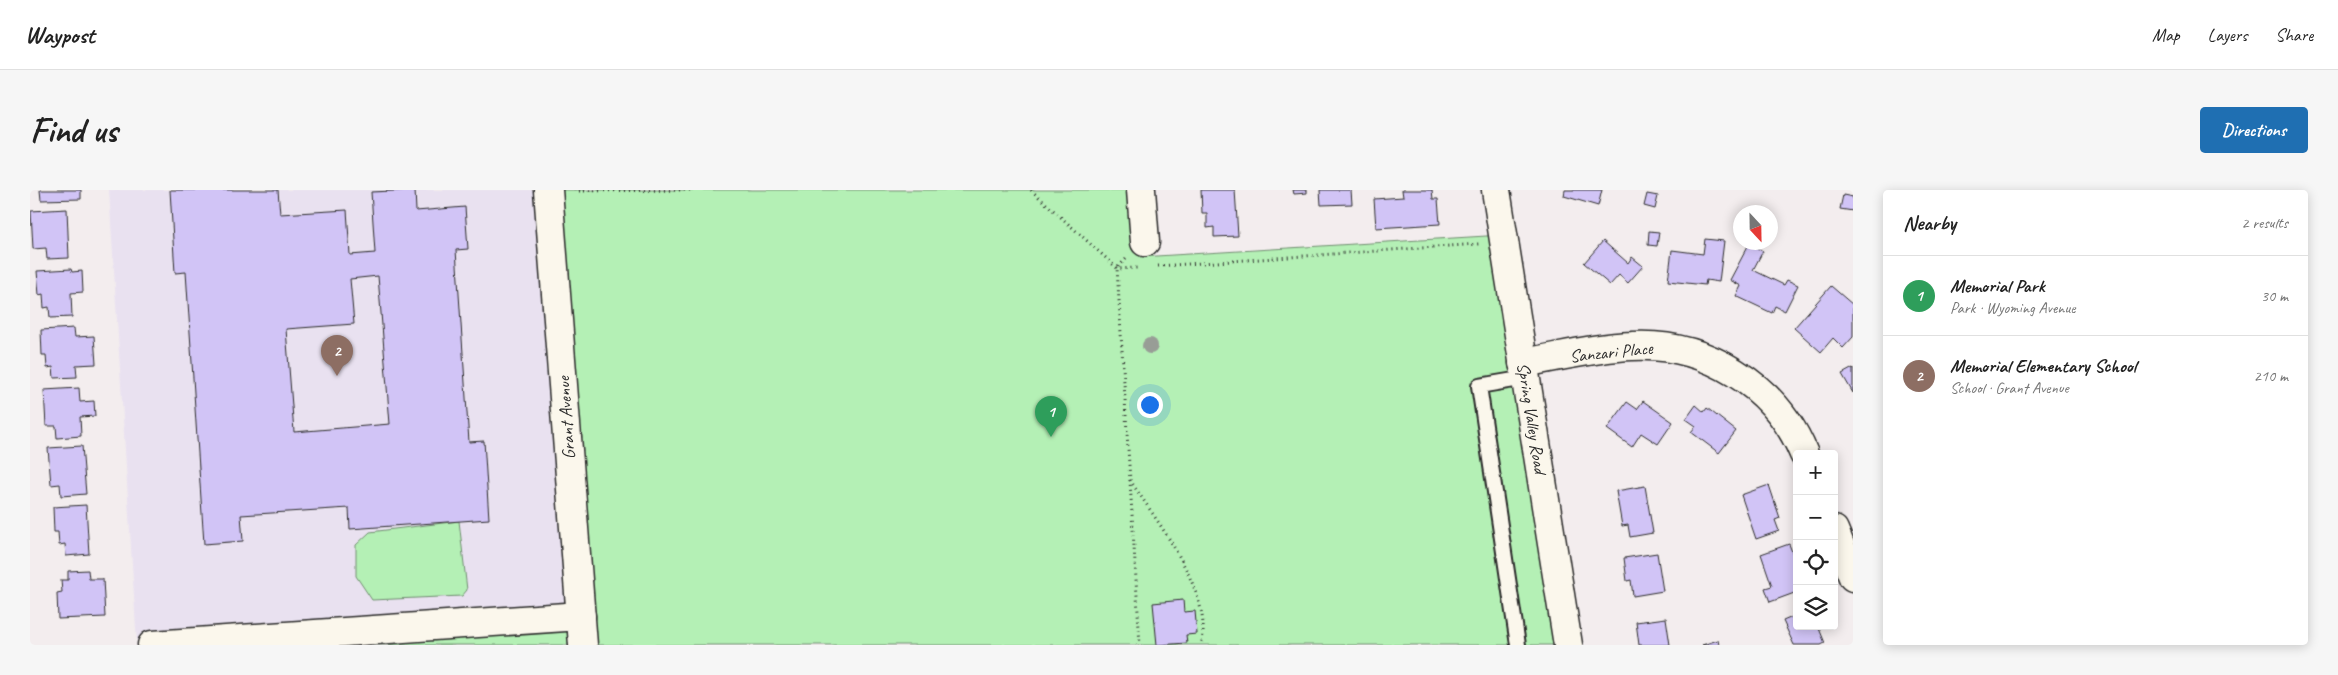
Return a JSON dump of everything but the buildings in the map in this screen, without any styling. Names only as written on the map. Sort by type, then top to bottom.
[{"type":"street","points":[[1141,190],[1145,242]]},
{"type":"street","name":"Spring Valley Road","points":[[1496,190],[1568,645]]},
{"type":"street","name":"Grant Avenue","points":[[548,191],[584,645]]},
{"type":"street","name":"Sanzari Place","points":[[1524,370],[1632,346],[1664,346],[1700,355],[1735,372],[1762,392],[1784,417],[1802,450]]},
{"type":"street","points":[[1838,540],[1853,577]]},
{"type":"street","points":[[152,645],[581,616]]},
{"type":"lane","points":[[1518,645],[1479,386],[1524,370]]},
{"type":"path","points":[[548,191],[690,190]]},
{"type":"path","points":[[1031,190],[1118,269],[1140,645]]},
{"type":"path","points":[[1118,269],[1145,242]]},
{"type":"path","points":[[1157,266],[1504,242]]},
{"type":"path","points":[[1118,269],[1137,268]]},
{"type":"path","points":[[1129,479],[1179,556],[1199,598],[1203,638],[1201,645]]},
{"type":"shaded area","points":[[109,190],[548,190],[581,616],[137,645]]},
{"type":"green space","points":[[548,190],[1139,190],[1140,257],[1503,235],[1568,645],[150,645],[581,616]]},
{"type":"green space","points":[[459,521],[467,590],[462,596],[372,600],[356,576],[356,545],[370,532]]},
{"type":"place","name":"Memorial Elementary School","points":[[337,376]]},
{"type":"place","name":"Memorial Park","points":[[1051,437]]}]
